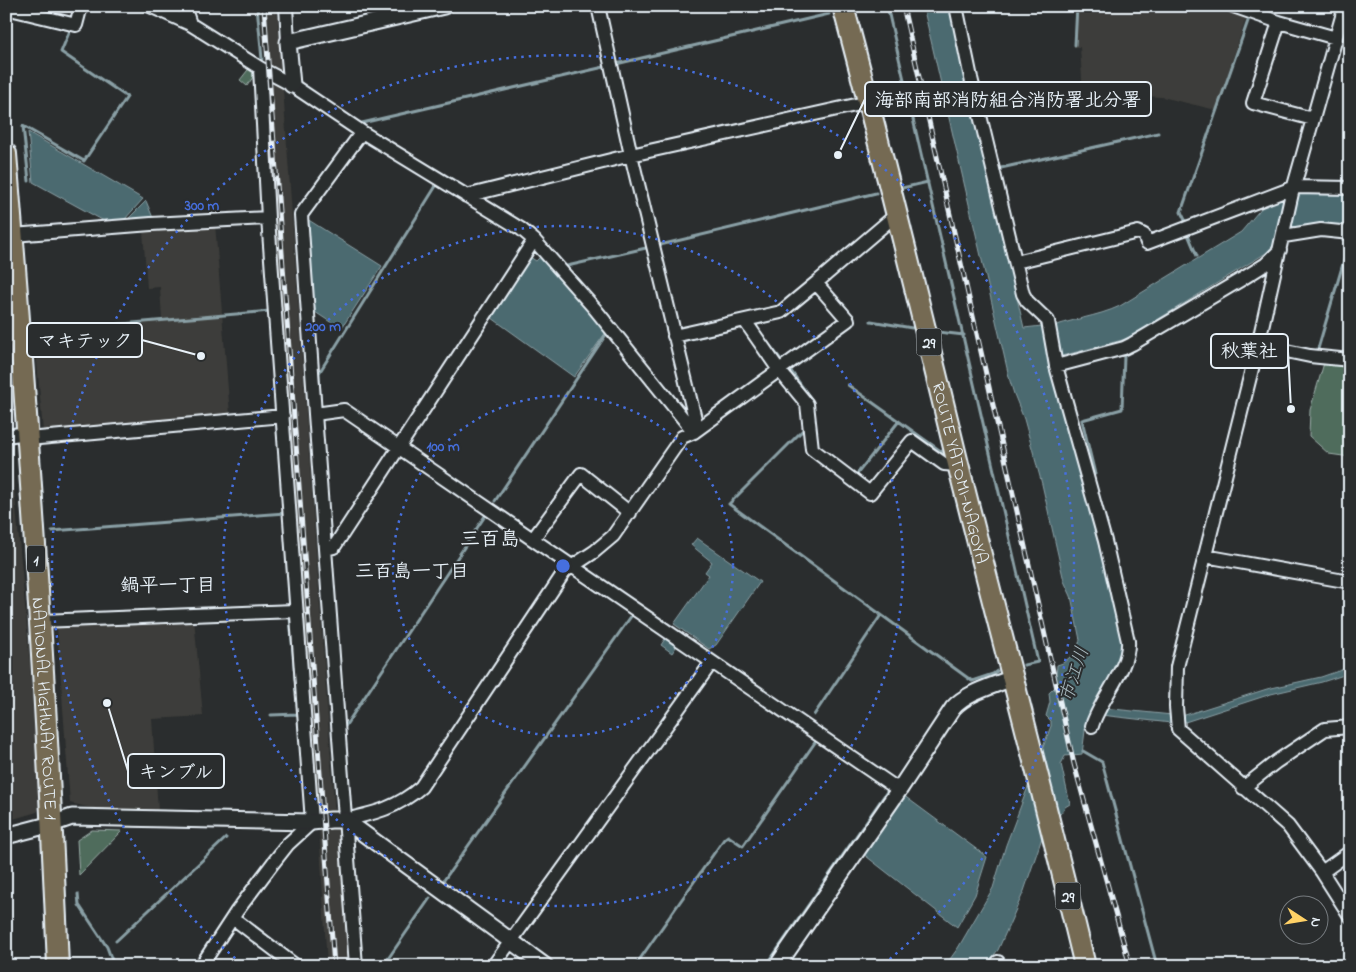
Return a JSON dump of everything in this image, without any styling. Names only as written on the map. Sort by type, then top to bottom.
[{"type":"main road","name":"ROUTE YATOMI-NAGOYA","points":[[843,6],[869,102],[958,465],[1014,678]]},
{"type":"main road","name":"NATIONAL HIGHWAY ROUTE 1","points":[[6,154],[41,621],[58,966]]},
{"type":"main road","name":"29","points":[[1014,678],[1085,966]]},
{"type":"street","points":[[6,8],[76,25],[81,6]]},
{"type":"street","points":[[150,6],[190,24],[260,68],[292,85],[362,132],[521,229],[534,240],[595,309],[694,432]]},
{"type":"street","points":[[184,6],[190,24]]},
{"type":"street","points":[[286,6],[292,85]]},
{"type":"street","points":[[288,42],[444,6]]},
{"type":"street","points":[[598,6],[631,155],[695,419],[694,432]]},
{"type":"street","points":[[956,6],[971,78],[1023,294],[1027,301],[1049,323],[1056,366],[1104,541],[1128,642],[1127,656],[1096,715]]},
{"type":"street","points":[[1233,6],[1279,22],[1336,38]]},
{"type":"street","points":[[1345,6],[1293,190],[1258,345],[1178,667],[1176,684],[1178,729],[1288,826],[1322,872],[1350,916]]},
{"type":"street","points":[[1279,22],[1253,103],[1313,119]]},
{"type":"street","points":[[260,68],[268,218],[295,611],[312,822]]},
{"type":"street","points":[[466,196],[631,155],[869,102]]},
{"type":"street","points":[[356,966],[326,549],[314,414],[301,214],[362,132]]},
{"type":"street","points":[[1016,262],[1138,232],[1144,235],[1147,244],[1293,190],[1350,188]]},
{"type":"street","points":[[674,336],[781,312],[896,214]]},
{"type":"street","points":[[13,235],[151,224],[268,218]]},
{"type":"street","points":[[1284,236],[1321,230],[1350,233]]},
{"type":"street","points":[[326,549],[334,547],[534,240]]},
{"type":"street","points":[[1056,366],[1124,348],[1132,344],[1266,264],[1280,250]]},
{"type":"street","points":[[6,836],[72,817],[312,822],[345,820],[378,812],[399,804],[421,787],[565,571],[571,565],[594,552],[613,536],[682,437],[694,432],[848,320],[816,283]]},
{"type":"street","points":[[744,321],[779,370],[807,404],[812,449],[870,493],[912,441],[944,464],[958,465]]},
{"type":"street","points":[[1258,345],[1310,356],[1350,360]]},
{"type":"street","points":[[314,414],[344,410],[899,790]]},
{"type":"street","points":[[6,436],[28,436],[283,416]]},
{"type":"street","points":[[533,540],[582,474],[630,512]]},
{"type":"street","points":[[1205,556],[1350,582]]},
{"type":"street","points":[[41,621],[295,611]]},
{"type":"street","points":[[493,966],[712,662]]},
{"type":"street","points":[[777,966],[958,702],[1014,678]]},
{"type":"street","points":[[1244,788],[1276,762],[1325,729],[1350,727]]},
{"type":"street","points":[[345,820],[545,966]]},
{"type":"street","points":[[200,966],[288,844],[312,822]]},
{"type":"street","points":[[1322,872],[1350,852]]},
{"type":"street","points":[[233,918],[296,966]]},
{"type":"shaded area","points":[[260,6],[277,6],[335,815],[341,828],[351,966],[327,966],[319,826],[316,816],[286,415],[266,67]]},
{"type":"shaded area","points":[[1075,6],[1223,6],[1247,15],[1216,110],[1162,97],[1083,93],[1080,47],[1074,47]]},
{"type":"shaded area","points":[[215,224],[230,415],[43,431],[36,350],[67,356],[82,327],[162,319],[160,287],[147,288],[143,230]]},
{"type":"shaded area","points":[[10,443],[41,805],[37,812],[6,821],[6,444]]},
{"type":"shaded area","points":[[194,619],[203,716],[152,719],[158,811],[109,812],[70,803],[57,626]]},
{"type":"green space","points":[[251,66],[257,71],[247,86],[240,80]]},
{"type":"green space","points":[[1324,363],[1350,364],[1350,457],[1329,454],[1309,436],[1310,410]]},
{"type":"green space","points":[[92,830],[122,831],[79,875],[77,840]]},
{"type":"water","name":"市江川","points":[[923,6],[949,6],[1024,328],[1042,326],[1046,329],[1120,306],[1241,232],[1264,205],[1298,192],[1350,193],[1350,228],[1318,225],[1290,227],[1266,253],[1126,339],[1050,359],[1125,647],[1103,708],[1182,716],[1267,689],[1321,677],[1350,667],[1350,673],[1322,682],[1271,694],[1185,722],[1171,723],[1092,714],[1086,723],[1082,754],[1065,756],[1061,764],[1070,804],[1065,807],[1058,817],[1050,814],[1024,891],[998,950],[985,966],[945,966],[958,948],[993,888],[1006,845],[1051,726],[1051,721],[1046,716],[1050,702],[1049,693],[1055,687],[1057,665],[1063,663],[1076,652],[1080,640],[1071,596],[1064,581],[1042,484],[1024,419],[1010,381]]},
{"type":"water","points":[[28,132],[143,199],[124,220],[104,221],[33,182]]},
{"type":"water","points":[[146,201],[153,218],[127,220]]},
{"type":"water","points":[[307,219],[382,266],[341,329],[315,312]]},
{"type":"water","points":[[530,257],[536,261],[540,257],[606,332],[574,377],[492,318]]},
{"type":"water","points":[[697,538],[760,582],[716,645],[709,649],[674,624],[709,575],[705,572],[712,562],[691,545]]},
{"type":"water","points":[[665,639],[676,647],[672,653],[661,645]]},
{"type":"water","points":[[903,795],[987,857],[975,895],[957,927],[862,853]]},
{"type":"waterway","points":[[257,6],[262,59]]},
{"type":"waterway","points":[[887,6],[1038,662],[1024,665]]},
{"type":"waterway","points":[[1075,45],[1077,6]]},
{"type":"waterway","points":[[616,64],[829,14]]},
{"type":"waterway","points":[[1187,224],[1181,212],[1249,18]]},
{"type":"waterway","points":[[29,181],[23,126],[84,161],[127,97],[61,52],[71,28]]},
{"type":"waterway","points":[[362,123],[604,67]]},
{"type":"waterway","points":[[1001,168],[1158,133]]},
{"type":"waterway","points":[[902,188],[928,182]]},
{"type":"waterway","points":[[320,399],[319,373],[436,186]]},
{"type":"waterway","points":[[660,245],[876,193]]},
{"type":"waterway","points":[[1187,232],[1197,256]]},
{"type":"waterway","points":[[567,266],[646,248]]},
{"type":"waterway","points":[[1317,352],[1345,257],[1349,258],[1350,256]]},
{"type":"waterway","points":[[87,327],[270,311]]},
{"type":"waterway","points":[[871,321],[912,328]]},
{"type":"waterway","points":[[686,340],[741,327]]},
{"type":"waterway","points":[[938,332],[964,335]]},
{"type":"waterway","points":[[495,501],[607,333]]},
{"type":"waterway","points":[[767,342],[782,361]]},
{"type":"waterway","points":[[1095,474],[1082,420],[1122,409],[1124,356]]},
{"type":"waterway","points":[[791,371],[811,399]]},
{"type":"waterway","points":[[848,385],[942,452]]},
{"type":"waterway","points":[[857,474],[899,421]]},
{"type":"waterway","points":[[804,429],[729,504],[972,681],[997,671]]},
{"type":"waterway","points":[[52,531],[285,513]]},
{"type":"waterway","points":[[344,728],[485,516]]},
{"type":"waterway","points":[[444,880],[632,615]]},
{"type":"waterway","points":[[814,715],[881,615]]},
{"type":"waterway","points":[[290,617],[300,738]]},
{"type":"waterway","points":[[271,715],[297,714]]},
{"type":"waterway","points":[[1346,732],[1350,739]]},
{"type":"waterway","points":[[635,966],[724,839],[728,836],[743,846],[816,741]]},
{"type":"waterway","points":[[1083,751],[1102,762],[1157,966]]},
{"type":"waterway","points":[[766,966],[888,790]]},
{"type":"waterway","points":[[116,941],[226,838]]},
{"type":"waterway","points":[[78,894],[79,905],[107,947],[114,966]]},
{"type":"waterway","points":[[383,966],[430,898]]},
{"type":"railway","points":[[264,6],[334,966]]},
{"type":"railway","points":[[903,6],[1074,764],[1130,966]]},
{"type":"place","name":"海部南部消防組合消防署北分署","points":[[838,155]]},
{"type":"place","name":"マキテック","points":[[201,356]]},
{"type":"place","name":"秋葉社","points":[[1291,409]]},
{"type":"place","name":"キンブル","points":[[107,703]]},
{"type":"district","name":"三百島","points":[[490,538]]},
{"type":"district","name":"三百島一丁目","points":[[412,570]]},
{"type":"district","name":"鍋平一丁目","points":[[168,584]]}]
